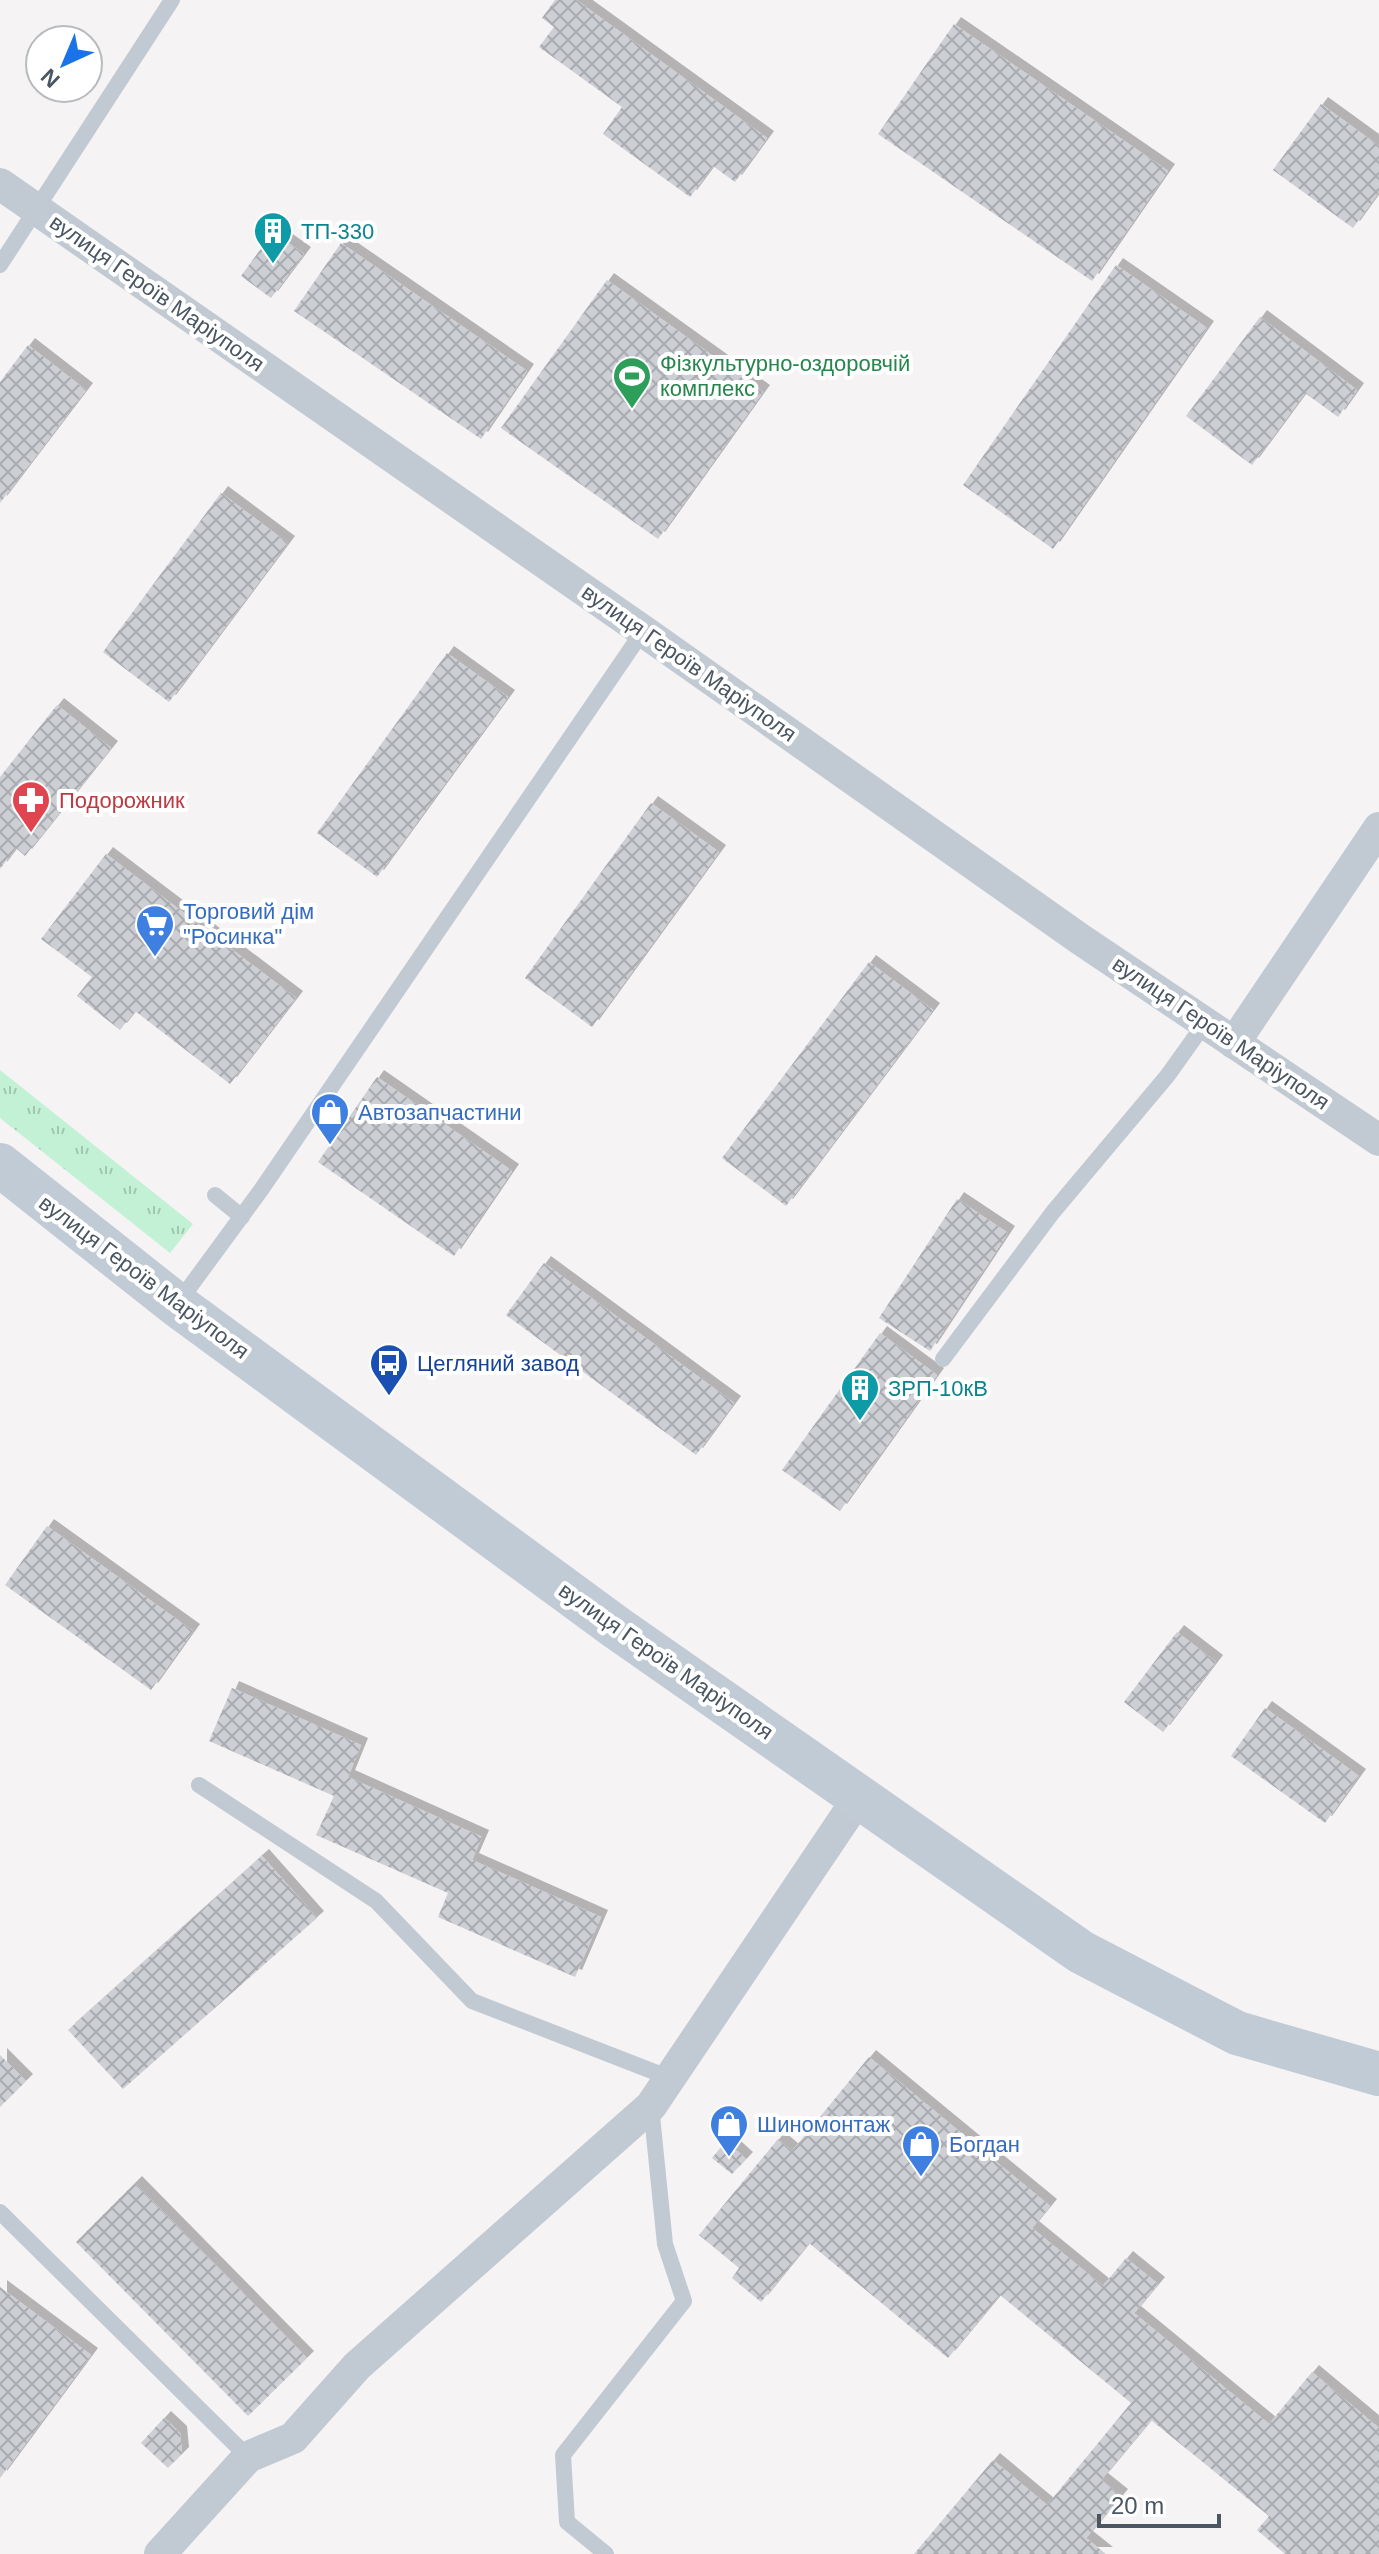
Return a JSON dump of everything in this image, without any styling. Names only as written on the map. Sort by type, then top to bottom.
[{"type":"main road","name":"вулиця Героїв Маріуполя","points":[[0,1165],[177,1305],[617,1628],[1081,1952],[1237,2033],[1379,2074]]},
{"type":"street","name":"вулиця Героїв Маріуполя","points":[[0,184],[1080,939],[1379,1140]]},
{"type":"street","points":[[1234,1043],[1379,828]]},
{"type":"street","points":[[160,2554],[248,2457],[293,2438],[357,2366],[651,2106],[859,1797]]},
{"type":"lane","points":[[0,265],[172,0]]},
{"type":"lane","points":[[177,1305],[242,1217],[643,631]]},
{"type":"lane","points":[[943,1359],[1053,1212],[1168,1075],[1205,1023]]},
{"type":"lane","points":[[215,1195],[242,1217]]},
{"type":"lane","points":[[199,1785],[376,1901],[472,2001],[670,2078]]},
{"type":"lane","points":[[606,2554],[567,2522],[563,2455],[684,2301],[665,2244],[651,2106]]},
{"type":"lane","points":[[0,2212],[248,2457]]},
{"type":"green space","points":[[0,1070],[193,1224],[170,1253],[0,1118]]},
{"type":"building","points":[[555,0],[576,0],[767,138],[735,182],[713,166],[690,197],[603,134],[622,107],[539,47],[554,27],[542,18]]},
{"type":"building","points":[[954,24],[1168,171],[1092,281],[878,134]]},
{"type":"building","points":[[1321,104],[1379,146],[1379,192],[1353,228],[1273,170]]},
{"type":"building","name":"ТП-330","points":[[273,232],[304,254],[271,298],[241,276]]},
{"type":"building","points":[[341,243],[527,371],[481,439],[294,311]]},
{"type":"building","points":[[1116,265],[1207,328],[1053,549],[963,485]]},
{"type":"building","name":"Фізкультурно-оздоровчій комплекс","points":[[607,280],[763,392],[658,539],[501,428]]},
{"type":"building","points":[[1260,317],[1357,390],[1338,417],[1305,393],[1252,465],[1186,416]]},
{"type":"building","points":[[28,345],[86,390],[0,503],[0,382]]},
{"type":"building","points":[[221,493],[288,543],[169,702],[103,652]]},
{"type":"building","points":[[447,653],[508,697],[377,877],[317,833]]},
{"type":"building","points":[[57,705],[111,748],[25,856],[16,848],[0,869],[0,777]]},
{"type":"building","points":[[651,803],[719,852],[592,1027],[525,978]]},
{"type":"building","name":"Торговий дім \"Росинка\"","points":[[106,854],[296,998],[230,1084],[135,1011],[120,1030],[77,996],[92,977],[41,939]]},
{"type":"building","points":[[869,962],[933,1010],[786,1206],[722,1158]]},
{"type":"building","points":[[377,1077],[512,1171],[454,1256],[318,1162]]},
{"type":"building","points":[[957,1199],[1008,1233],[930,1351],[879,1318]]},
{"type":"building","points":[[544,1263],[734,1403],[696,1455],[506,1315]]},
{"type":"building","name":"ЗРП-10кВ","points":[[880,1333],[937,1375],[840,1511],[782,1470]]},
{"type":"building","points":[[47,1526],[193,1631],[151,1690],[5,1585]]},
{"type":"building","points":[[1177,1632],[1216,1662],[1163,1732],[1124,1702]]},
{"type":"building","points":[[232,1688],[361,1745],[348,1777],[482,1837],[472,1860],[601,1917],[575,1977],[438,1917],[448,1893],[316,1835],[334,1796],[209,1741]]},
{"type":"building","points":[[1265,1708],[1359,1776],[1325,1823],[1231,1756]]},
{"type":"building","points":[[262,1856],[317,1918],[123,2089],[68,2030]]},
{"type":"building","points":[[0,2055],[26,2081],[0,2107]]},
{"type":"building","points":[[869,2057],[1050,2206],[1032,2228],[1103,2286],[1126,2258],[1158,2284],[1134,2313],[1269,2424],[1312,2372],[1379,2428],[1379,2554],[1285,2554],[1257,2530],[1269,2516],[1151,2420],[1101,2480],[1121,2496],[1086,2538],[1106,2554],[914,2554],[993,2460],[1047,2505],[1131,2403],[1000,2295],[948,2358],[809,2243],[761,2302],[732,2278],[739,2268],[699,2235],[778,2139],[792,2151]]},
{"type":"building","name":"Шиномонтаж","points":[[726,2141],[746,2159],[732,2174],[712,2158]]},
{"type":"building","points":[[135,2183],[307,2358],[248,2416],[76,2242]]},
{"type":"building","points":[[0,2287],[91,2355],[0,2478]]},
{"type":"building","points":[[164,2418],[180,2433],[182,2454],[168,2468],[141,2443]]},
{"type":"place","name":"ТП-330","points":[[273,265]]},
{"type":"place","name":"Фізкультурно-оздоровчій комплекс","points":[[632,410]]},
{"type":"place","name":"Подорожник","points":[[31,834]]},
{"type":"place","name":"Торговий дім \"Росинка\"","points":[[155,958]]},
{"type":"place","name":"Автозапчастини","points":[[330,1146]]},
{"type":"place","name":"Цегляний завод","points":[[389,1397]]},
{"type":"place","name":"ЗРП-10кВ","points":[[860,1422]]},
{"type":"place","name":"Шиномонтаж","points":[[729,2158]]},
{"type":"place","name":"Богдан","points":[[921,2178]]}]
